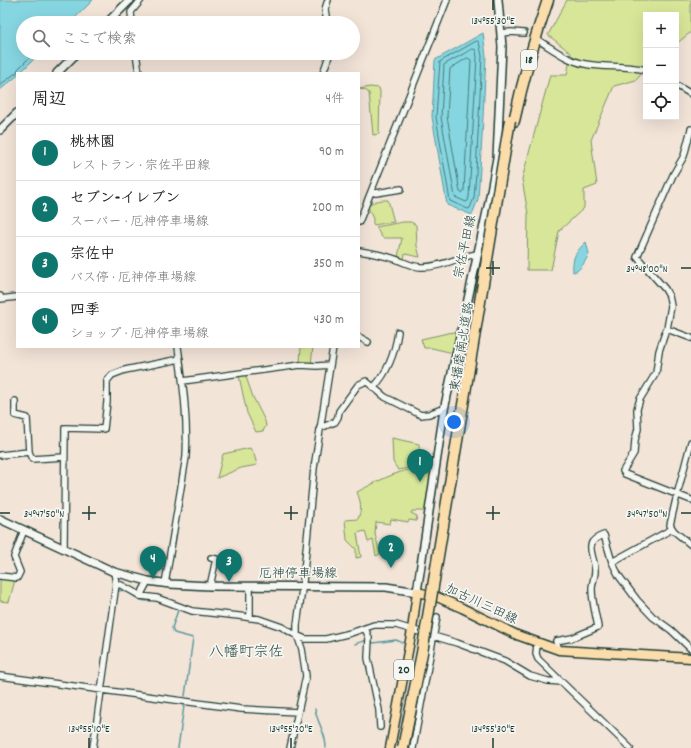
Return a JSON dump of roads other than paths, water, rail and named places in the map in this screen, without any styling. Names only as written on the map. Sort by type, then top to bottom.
[{"type":"highway","name":"東播磨南北道路","points":[[407,748],[426,652],[518,78],[543,0]]},
{"type":"highway","name":"東播磨南北道路","points":[[403,748],[422,653],[512,120],[525,72],[548,0]]},
{"type":"main road","points":[[114,16],[130,0]]},
{"type":"main road","name":"宗佐平田線","points":[[417,592],[444,410],[497,158],[502,47],[498,0]]},
{"type":"main road","points":[[58,72],[70,60]]},
{"type":"main road","points":[[0,130],[16,114]]},
{"type":"main road","name":"厄神停車場線","points":[[0,519],[114,572],[165,584],[210,586],[386,587],[417,592]]},
{"type":"main road","name":"20","points":[[390,748],[412,630],[417,592]]},
{"type":"main road","name":"加古川三田線","points":[[417,592],[435,596],[537,644],[559,650],[691,658]]},
{"type":"street","points":[[131,16],[131,12],[141,0]]},
{"type":"street","points":[[326,16],[325,8],[328,0]]},
{"type":"street","points":[[360,219],[447,0]]},
{"type":"street","points":[[501,33],[524,33]]},
{"type":"street","points":[[538,40],[566,58],[584,64],[632,66],[643,69]]},
{"type":"street","points":[[137,60],[139,72]]},
{"type":"street","points":[[324,72],[328,60]]},
{"type":"street","points":[[679,87],[691,94]]},
{"type":"street","points":[[691,129],[684,156],[673,175],[637,257],[665,289],[669,296],[671,306],[667,329],[659,351],[656,373],[640,399],[637,409],[638,428],[634,453],[623,471],[625,474],[691,500]]},
{"type":"street","points":[[370,192],[376,193],[401,189]]},
{"type":"street","points":[[360,251],[378,254],[413,266],[421,267],[437,265],[457,260],[471,254],[478,254]]},
{"type":"street","points":[[0,296],[0,299],[16,298]]},
{"type":"street","points":[[667,329],[691,338]]},
{"type":"street","points":[[374,387],[389,364],[398,332]]},
{"type":"street","points":[[360,338],[368,342]]},
{"type":"street","points":[[165,584],[186,457],[187,440],[183,381],[178,348]]},
{"type":"street","points":[[290,748],[306,676],[302,649],[297,635],[297,625],[303,586],[309,511],[333,348]]},
{"type":"street","points":[[64,548],[65,428],[104,428],[107,402],[107,382],[112,375],[125,370],[180,359]]},
{"type":"street","points":[[183,381],[300,365],[317,366],[330,364]]},
{"type":"street","points":[[320,428],[335,422],[339,411],[361,383],[366,381],[385,396],[421,415],[444,410]]},
{"type":"street","points":[[15,401],[14,415],[27,418],[28,452],[32,458],[64,457]]},
{"type":"street","points":[[691,442],[670,525],[672,529],[691,545]]},
{"type":"street","points":[[0,455],[28,452]]},
{"type":"street","points":[[612,562],[672,529]]},
{"type":"street","points":[[0,576],[17,578],[20,572],[14,557],[24,530]]},
{"type":"street","points":[[559,650],[556,641],[572,638],[598,626],[592,589],[595,571],[591,553],[591,545],[596,537],[604,535],[612,562],[619,576],[637,600],[653,617],[671,630],[691,649]]},
{"type":"street","points":[[210,586],[216,560],[212,558]]},
{"type":"street","points":[[93,748],[116,584],[114,572]]},
{"type":"street","points":[[140,596],[148,581]]},
{"type":"street","points":[[116,584],[121,585],[140,596],[157,598],[192,611],[250,618],[282,627],[305,639],[326,639],[374,625],[396,625],[434,636],[505,662],[530,676],[548,681],[562,682]]},
{"type":"street","points":[[250,586],[250,618]]},
{"type":"street","points":[[413,748],[437,617]]},
{"type":"street","points":[[365,628],[369,638],[368,658],[379,710],[380,727]]},
{"type":"street","points":[[537,644],[536,654],[538,659],[630,748]]},
{"type":"street","points":[[0,676],[241,709],[298,712]]},
{"type":"water","points":[[0,0],[93,0],[77,16],[16,16],[16,60],[33,60],[21,72],[16,72],[16,77],[0,90]]},
{"type":"water","points":[[483,33],[486,56],[482,137],[478,199],[472,215],[447,205],[432,117],[435,60]]},
{"type":"water","points":[[586,242],[589,254],[581,268],[573,272],[575,256]]},
{"type":"waterway","points":[[118,591],[125,590],[141,600],[152,600]]},
{"type":"waterway","points":[[173,607],[178,610],[172,628],[174,633],[193,638],[185,696]]},
{"type":"waterway","points":[[355,644],[367,640]]},
{"type":"waterway","points":[[371,640],[373,643],[396,640],[403,643]]},
{"type":"waterway","points":[[178,748],[184,706]]},
{"type":"waterway","points":[[315,709],[325,737],[326,748]]},
{"type":"place","name":"桃林園","points":[[420,482]]},
{"type":"place","name":"セブン-イレブン","points":[[391,568]]},
{"type":"place","name":"四季","points":[[153,579]]},
{"type":"place","name":"宗佐中","points":[[229,582]]},
{"type":"district","name":"八幡町宗佐","points":[[246,653]]}]
